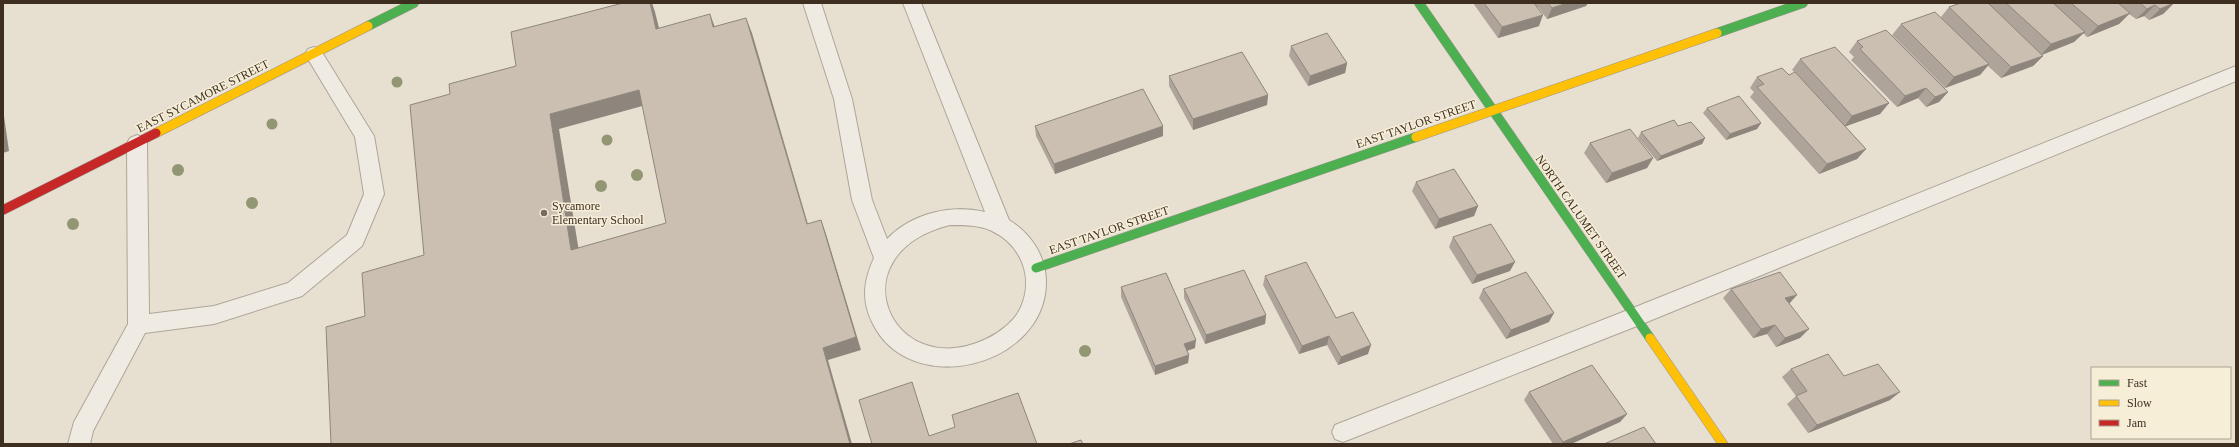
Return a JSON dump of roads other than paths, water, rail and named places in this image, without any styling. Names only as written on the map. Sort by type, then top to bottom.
[{"type":"street","name":"EAST SYCAMORE STREET","points":[[3,210],[414,3]]},
{"type":"street","name":"NORTH CALUMET STREET","points":[[1419,3],[1723,444]]},
{"type":"street","name":"EAST TAYLOR STREET","points":[[1036,268],[1804,3]]},
{"type":"lane","points":[[812,3],[843,99],[862,200],[884,257]]},
{"type":"lane","points":[[912,3],[1001,226]]},
{"type":"lane","points":[[139,325],[214,315],[295,290],[355,240],[374,194],[364,136],[314,54]]},
{"type":"lane","points":[[1343,432],[1635,317],[2236,73]]},
{"type":"lane","points":[[79,444],[82,429],[139,325],[137,143]]},
{"type":"lane","points":[[950,217],[977,218],[1001,226],[1017,236],[1029,251],[1036,268],[1036,292],[1028,316],[1010,336],[985,351],[956,358],[928,355],[902,344],[884,326],[874,304],[875,280],[884,257],[901,238],[924,224],[950,217]]},
{"type":"place","name":"Sycamore Elementary School","points":[[544,213]]}]
